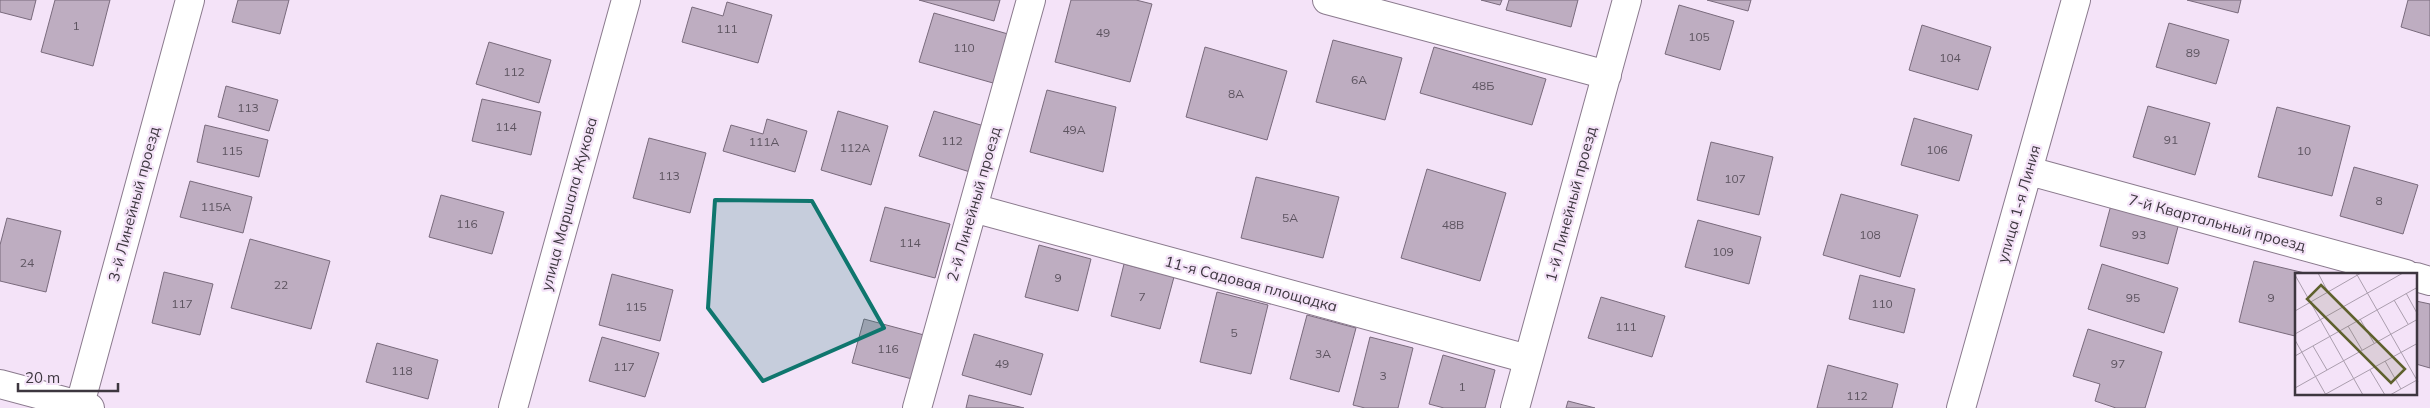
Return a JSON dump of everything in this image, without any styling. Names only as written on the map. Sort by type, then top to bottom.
[{"type":"street","name":"3-й Линейный проезд","points":[[82,407],[190,0]]},
{"type":"street","name":"улица Маршала Жукова","points":[[513,408],[626,0]]},
{"type":"street","name":"2-й Линейный проезд","points":[[917,408],[1031,0]]},
{"type":"street","points":[[1327,0],[1607,75]]},
{"type":"street","name":"1-й Линейный проезд","points":[[1515,408],[1628,0]]},
{"type":"street","name":"улица 1-я Линия","points":[[1961,408],[2076,0]]},
{"type":"street","name":"7-й Квартальный проезд","points":[[2029,171],[2402,273]]},
{"type":"street","name":"11-я Садовая площадка","points":[[973,208],[1528,359]]},
{"type":"street","points":[[0,384],[82,407]]},
{"type":"highlighted area","points":[[715,200],[812,201],[884,328],[763,381],[708,308]]},
{"type":"building","points":[[0,0],[36,0],[31,20],[0,12]]},
{"type":"building","points":[[55,0],[110,0],[93,66],[41,52]]},
{"type":"building","points":[[238,0],[289,0],[280,34],[232,22]]},
{"type":"building","points":[[919,0],[1000,0],[994,21]]},
{"type":"building","points":[[1071,0],[1136,0],[1152,4],[1130,82],[1055,62]]},
{"type":"building","points":[[1481,0],[1502,0],[1500,5]]},
{"type":"building","points":[[1509,0],[1578,0],[1571,27],[1506,10]]},
{"type":"building","points":[[1707,0],[1751,0],[1748,11]]},
{"type":"building","points":[[2187,0],[2241,0],[2238,13]]},
{"type":"building","points":[[2408,0],[2430,0],[2430,36],[2401,27]]},
{"type":"building","points":[[727,2],[772,15],[758,63],[682,42],[692,7],[723,16]]},
{"type":"building","points":[[1679,5],[1734,21],[1720,70],[1665,54]]},
{"type":"building","points":[[934,13],[1008,34],[993,83],[919,62]]},
{"type":"building","points":[[2169,23],[2229,40],[2216,84],[2156,67]]},
{"type":"building","points":[[1922,25],[1991,47],[1978,90],[1909,70]]},
{"type":"building","points":[[1333,40],[1402,58],[1385,120],[1316,102]]},
{"type":"building","points":[[489,42],[551,60],[539,103],[476,84]]},
{"type":"building","points":[[1205,47],[1287,71],[1267,140],[1186,117]]},
{"type":"building","points":[[1434,47],[1546,79],[1532,125],[1420,93]]},
{"type":"building","points":[[226,86],[278,100],[269,131],[218,117]]},
{"type":"building","points":[[1047,90],[1116,107],[1103,172],[1030,152]]},
{"type":"building","points":[[482,99],[541,112],[531,155],[472,141]]},
{"type":"building","points":[[2148,106],[2210,123],[2195,175],[2133,157]]},
{"type":"building","points":[[2277,107],[2350,126],[2332,196],[2258,177]]},
{"type":"building","points":[[838,111],[888,126],[871,185],[821,170]]},
{"type":"building","points":[[934,111],[984,126],[970,172],[919,156]]},
{"type":"building","points":[[1914,118],[1972,135],[1959,181],[1901,165]]},
{"type":"building","points":[[767,119],[807,131],[795,172],[723,151],[731,125],[763,134]]},
{"type":"building","points":[[205,125],[268,140],[259,177],[197,162]]},
{"type":"building","points":[[649,138],[706,153],[690,213],[633,198]]},
{"type":"building","points":[[1711,142],[1773,157],[1759,215],[1697,200]]},
{"type":"building","points":[[2354,167],[2418,185],[2403,234],[2340,216]]},
{"type":"building","points":[[1427,169],[1506,193],[1480,281],[1401,258]]},
{"type":"building","points":[[1256,177],[1339,197],[1323,258],[1241,238]]},
{"type":"building","points":[[190,181],[252,197],[243,233],[180,217]]},
{"type":"building","points":[[1841,194],[1918,215],[1900,277],[1823,255]]},
{"type":"building","points":[[441,195],[504,212],[492,254],[429,237]]},
{"type":"building","points":[[2111,205],[2179,223],[2168,264],[2100,246]]},
{"type":"building","points":[[885,207],[950,224],[935,278],[870,261]]},
{"type":"building","points":[[7,218],[61,231],[46,292],[0,281],[0,245]]},
{"type":"building","points":[[1698,220],[1761,237],[1749,284],[1685,267]]},
{"type":"building","points":[[250,239],[330,261],[311,329],[231,308]]},
{"type":"building","points":[[1039,245],[1091,259],[1078,311],[1025,297]]},
{"type":"building","points":[[2254,261],[2305,273],[2295,273],[2295,336],[2239,322]]},
{"type":"building","points":[[1124,264],[1174,277],[1160,329],[1111,316]]},
{"type":"building","points":[[2102,264],[2178,288],[2164,333],[2088,309]]},
{"type":"building","points":[[164,272],[213,284],[200,335],[152,323]]},
{"type":"building","points":[[612,274],[673,290],[660,341],[599,325]]},
{"type":"building","points":[[1860,275],[1915,289],[1904,333],[1849,319]]},
{"type":"building","points":[[1217,292],[1268,305],[1251,374],[1200,362]]},
{"type":"building","points":[[1601,297],[1665,316],[1652,357],[1588,338]]},
{"type":"building","points":[[2418,301],[2430,304],[2430,368],[2418,365]]},
{"type":"building","points":[[1307,315],[1356,328],[1339,392],[1290,379]]},
{"type":"building","points":[[864,319],[924,335],[912,379],[852,363]]},
{"type":"building","points":[[2088,329],[2162,352],[2145,408],[2116,408],[2095,401],[2100,384],[2073,376]]},
{"type":"building","points":[[974,334],[1043,354],[1031,395],[962,375]]},
{"type":"building","points":[[602,337],[659,353],[645,397],[589,381]]},
{"type":"building","points":[[1370,337],[1413,348],[1398,408],[1365,408],[1353,405]]},
{"type":"building","points":[[377,343],[438,360],[428,399],[366,382]]},
{"type":"building","points":[[1443,355],[1495,370],[1485,408],[1444,408],[1429,404]]},
{"type":"building","points":[[1828,365],[1898,384],[1892,408],[1817,408]]},
{"type":"building","points":[[969,395],[1024,408],[966,408]]},
{"type":"building","points":[[1568,401],[1595,408],[1566,408]]}]
